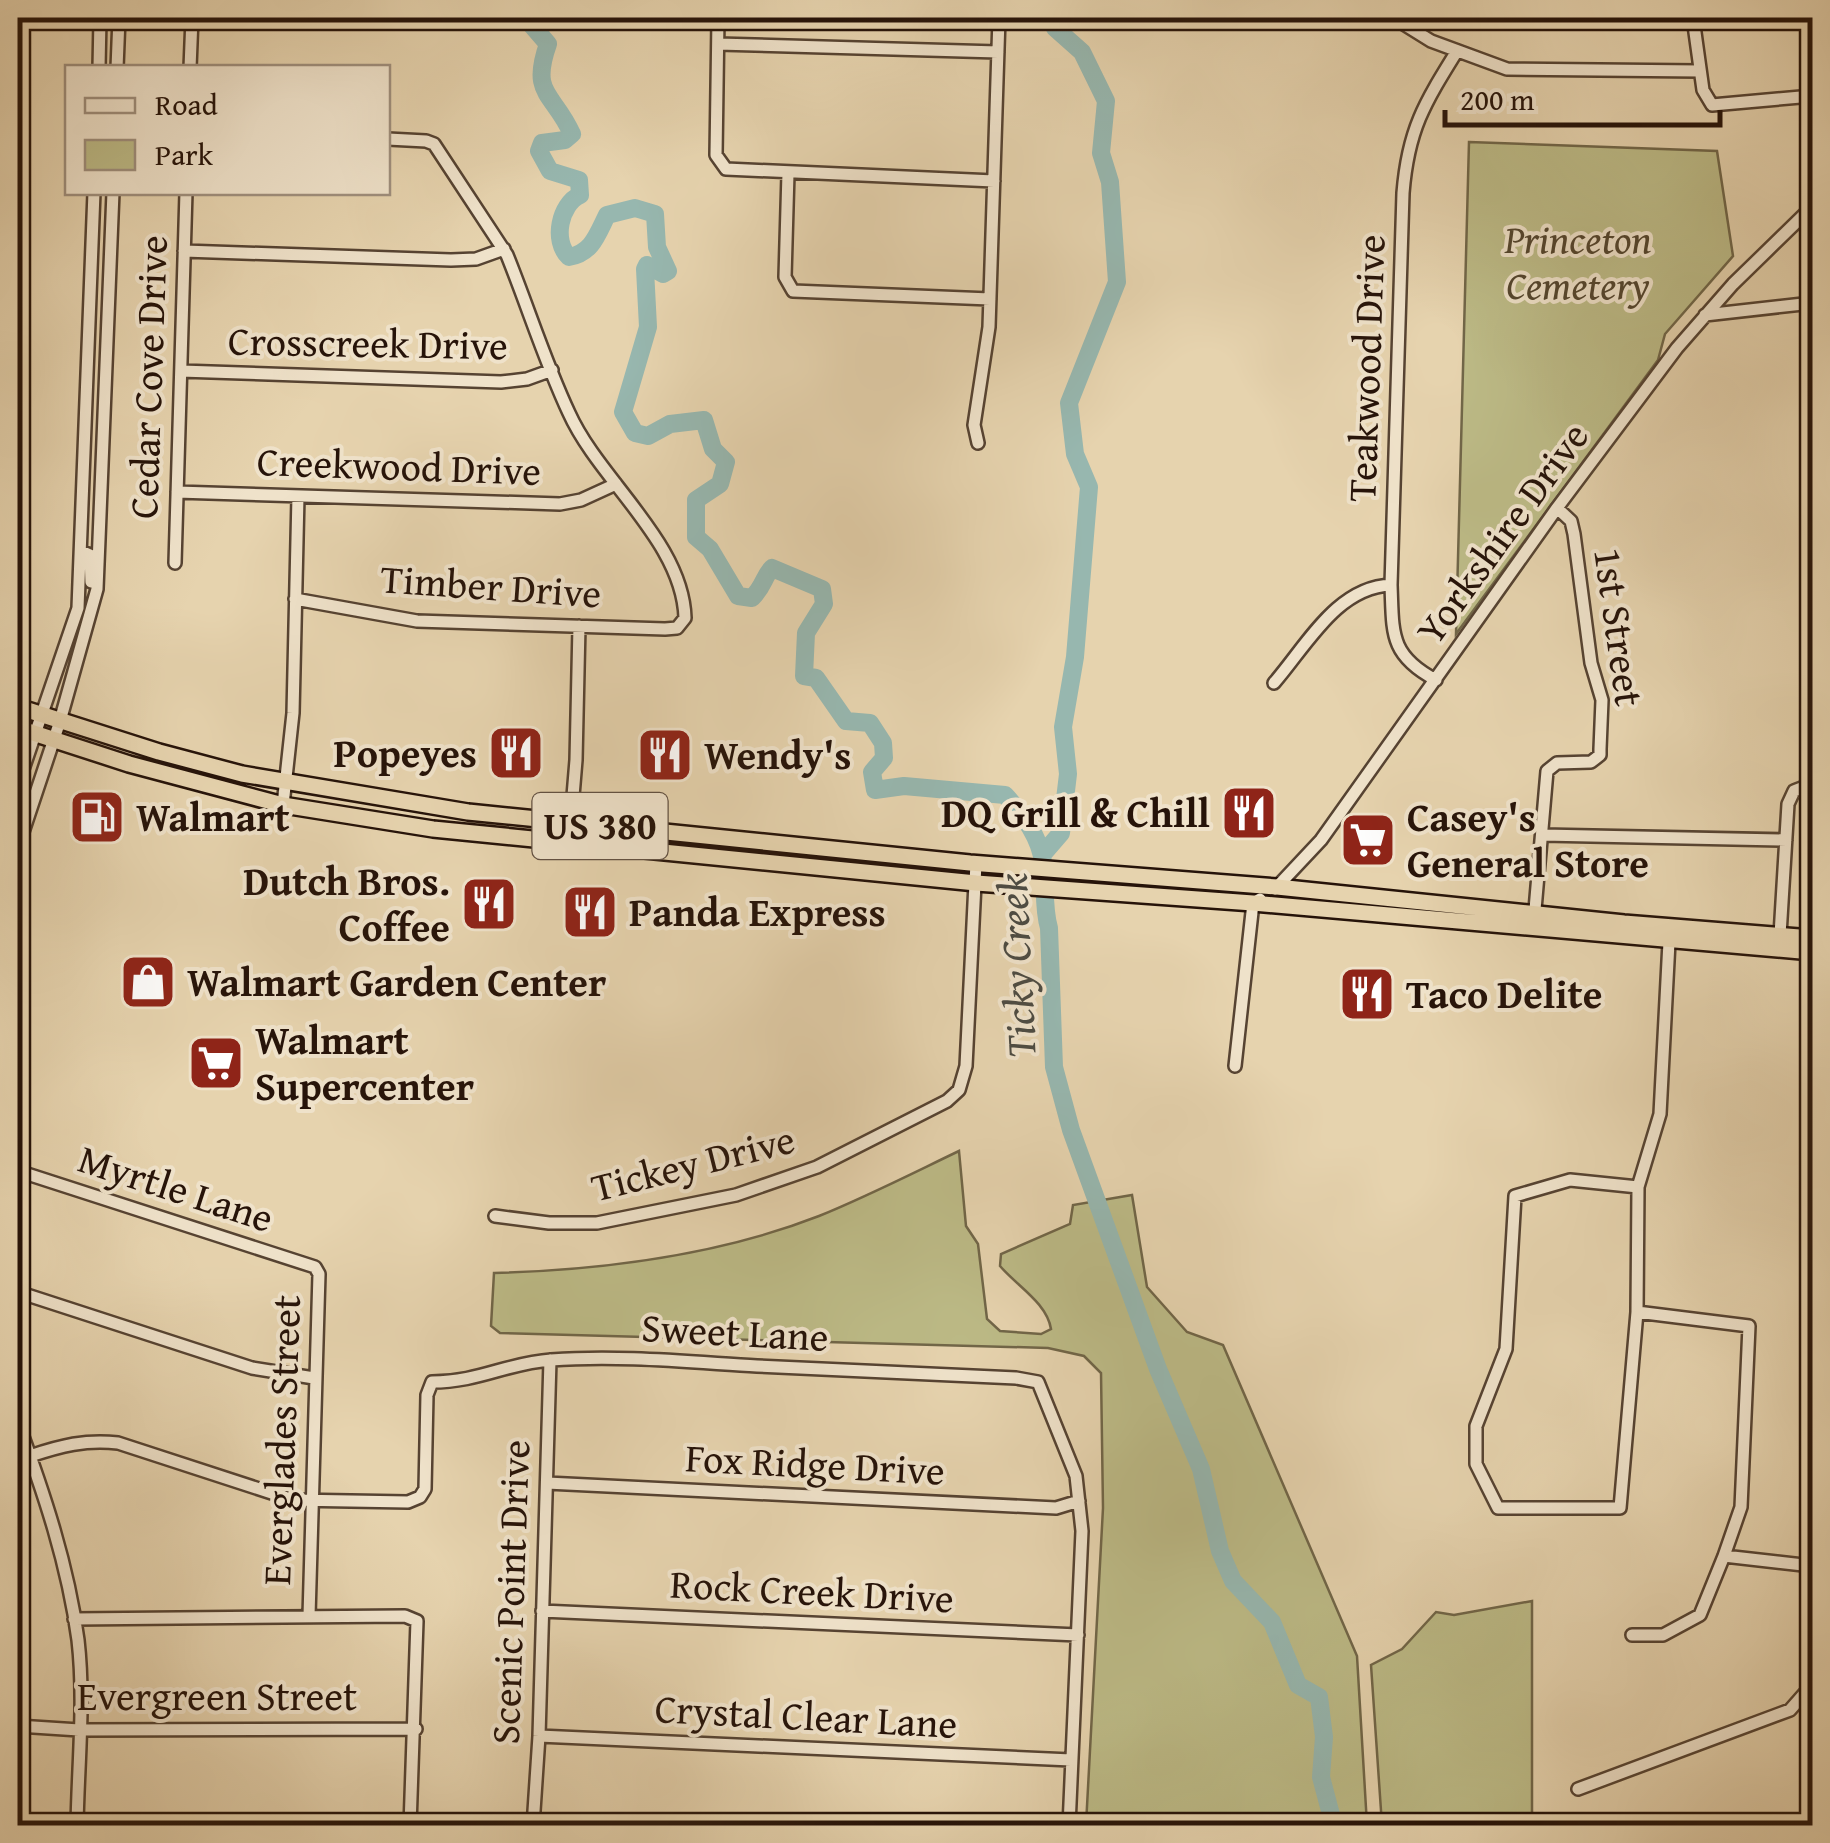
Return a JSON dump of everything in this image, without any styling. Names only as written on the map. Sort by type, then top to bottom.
[{"type":"highway","name":"US 380","points":[[18,707],[159,752],[287,783],[468,812],[1068,872],[1277,887],[1669,942],[1781,943],[1812,938]]},
{"type":"highway","name":"US 380","points":[[18,728],[164,774],[284,805],[433,829],[1069,891],[1781,943],[1812,952]]},
{"type":"street","points":[[98,65],[100,18]]},
{"type":"street","points":[[117,65],[119,18]]},
{"type":"street","points":[[190,65],[192,18]]},
{"type":"street","points":[[718,18],[716,154],[720,165],[731,171],[994,181]]},
{"type":"street","points":[[978,443],[974,426],[987,354],[999,18]]},
{"type":"street","points":[[1394,18],[1431,41],[1507,69],[1700,71]]},
{"type":"street","points":[[1693,18],[1706,100],[1712,105],[1812,96]]},
{"type":"street","points":[[718,44],[998,52]]},
{"type":"street","name":"Teakwood Drive","points":[[1436,680],[1408,662],[1396,647],[1391,585],[1406,154],[1426,102],[1456,51]]},
{"type":"street","points":[[390,139],[434,144],[504,249],[569,414],[616,484]]},
{"type":"street","points":[[788,173],[785,277],[793,292],[990,298]]},
{"type":"street","points":[[18,784],[78,608],[94,195]]},
{"type":"street","points":[[18,848],[97,590],[113,195]]},
{"type":"street","name":"Cedar Cove Drive","points":[[175,564],[186,195]]},
{"type":"street","name":"Yorkshire Drive","points":[[1253,903],[1277,887],[1313,850],[1557,508],[1705,315],[1812,206]]},
{"type":"street","points":[[184,251],[452,260],[476,259],[504,249]]},
{"type":"street","points":[[1705,315],[1812,302]]},
{"type":"street","name":"Crosscreek Drive","points":[[181,371],[501,382],[527,379],[552,370]]},
{"type":"street","name":"Creekwood Drive","points":[[177,492],[560,504],[616,484]]},
{"type":"street","name":"Timber Drive","points":[[295,599],[417,621],[665,628],[683,625],[685,608],[673,570],[616,484]]},
{"type":"street","points":[[284,805],[293,713],[298,496]]},
{"type":"street","name":"1st Street","points":[[1543,836],[1547,771],[1557,762],[1596,760],[1600,749],[1600,687],[1591,663],[1572,527],[1557,508]]},
{"type":"street","points":[[82,551],[90,555],[91,586],[97,590]]},
{"type":"street","points":[[1274,683],[1344,601],[1371,586],[1391,585]]},
{"type":"street","points":[[569,844],[579,626]]},
{"type":"street","points":[[1781,943],[1788,804],[1794,791],[1812,784]]},
{"type":"street","points":[[1534,922],[1543,836],[1786,840]]},
{"type":"street","name":"Tickey Drive","points":[[495,1216],[549,1223],[597,1223],[736,1195],[817,1167],[947,1101],[959,1090],[966,1066],[976,863]]},
{"type":"street","points":[[1235,1066],[1253,903]]},
{"type":"street","points":[[1638,1187],[1570,1180],[1515,1196],[1506,1349],[1476,1426],[1476,1464],[1498,1508],[1620,1508],[1637,1312],[1638,1187],[1660,1114],[1669,942]]},
{"type":"street","name":"Myrtle Lane","points":[[18,1171],[315,1267]]},
{"type":"street","name":"Everglades Street","points":[[309,1616],[318,1274],[315,1267]]},
{"type":"street","points":[[18,1292],[252,1368],[314,1378]]},
{"type":"street","points":[[1632,1635],[1663,1634],[1700,1615],[1724,1556],[1742,1506],[1749,1326],[1637,1312]]},
{"type":"street","name":"Sweet Lane","points":[[310,1502],[408,1502],[420,1497],[424,1489],[427,1396],[432,1382],[460,1382],[512,1366],[550,1360],[679,1362],[1038,1382],[1076,1476],[1079,1501]]},
{"type":"street","name":"Scenic Point Drive","points":[[533,1826],[550,1360]]},
{"type":"street","points":[[18,1423],[48,1509],[74,1619],[80,1676],[77,1826]]},
{"type":"street","points":[[30,1456],[78,1442],[118,1443],[293,1500],[310,1502]]},
{"type":"street","name":"Fox Ridge Drive","points":[[547,1483],[1056,1508],[1079,1501]]},
{"type":"street","points":[[1069,1826],[1082,1531],[1079,1501]]},
{"type":"street","points":[[1724,1556],[1812,1566]]},
{"type":"street","name":"Rock Creek Drive","points":[[542,1611],[1078,1636]]},
{"type":"street","points":[[74,1619],[405,1616],[418,1621],[410,1826]]},
{"type":"street","points":[[1578,1790],[1790,1710],[1812,1686]]},
{"type":"street","name":"Evergreen Street","points":[[18,1726],[80,1730],[416,1729]]},
{"type":"street","name":"Crystal Clear Lane","points":[[539,1736],[1071,1760]]},
{"type":"green space","name":"Princeton Cemetery","points":[[1469,142],[1717,151],[1733,256],[1665,334],[1658,360],[1456,634]]},
{"type":"green space","points":[[959,1151],[966,1226],[978,1244],[987,1319],[1000,1331],[1041,1334],[1051,1329],[1038,1303],[1000,1266],[1001,1254],[1070,1224],[1073,1205],[1132,1195],[1147,1287],[1187,1332],[1223,1345],[1357,1656],[1367,1825],[1086,1825],[1103,1508],[1101,1373],[1084,1356],[1048,1348],[500,1333],[491,1326],[494,1273],[617,1264],[741,1241],[819,1216]]},
{"type":"green space","points":[[1532,1601],[1532,1825],[1382,1825],[1371,1665],[1402,1649],[1436,1612],[1454,1615]]},
{"type":"waterway","points":[[520,18],[529,22],[548,44],[541,74],[543,84],[572,134],[565,140],[542,143],[539,151],[550,171],[579,180],[580,195],[567,206],[561,223],[564,250],[569,257],[583,252],[607,215],[635,208],[655,214],[657,247],[668,271],[663,274],[647,265],[645,269],[648,327],[623,412],[635,433],[648,436],[670,424],[704,420],[713,449],[726,462],[720,484],[696,500],[696,537],[710,549],[738,596],[752,598],[772,568],[822,589],[824,604],[806,633],[804,676],[816,678],[846,721],[870,723],[883,743],[884,758],[872,772],[875,790],[904,786],[1005,795],[1036,839],[1042,856],[1049,928],[1054,1067],[1071,1130],[1158,1369],[1201,1469],[1220,1551],[1233,1581],[1272,1622],[1298,1685],[1319,1697],[1324,1737],[1321,1777],[1334,1826]]},
{"type":"waterway","name":"Ticky Creek","points":[[1042,855],[1061,833],[1068,774],[1063,727],[1075,657],[1089,487],[1075,454],[1069,403],[1117,282],[1110,182],[1101,153],[1106,101],[1082,52],[1055,28],[1050,18]]},
{"type":"place","name":"Popeyes","points":[[516,753]]},
{"type":"place","name":"Wendy's","points":[[665,755]]},
{"type":"place","name":"DQ Grill & Chill","points":[[1249,813]]},
{"type":"place","name":"Walmart","points":[[97,817]]},
{"type":"place","name":"Casey's General Store","points":[[1368,840]]},
{"type":"place","name":"Dutch Bros. Coffee","points":[[489,904]]},
{"type":"place","name":"Panda Express","points":[[590,912]]},
{"type":"place","name":"Walmart Garden Center","points":[[148,982]]},
{"type":"place","name":"Taco Delite","points":[[1367,994]]},
{"type":"place","name":"Walmart Supercenter","points":[[216,1063]]}]
